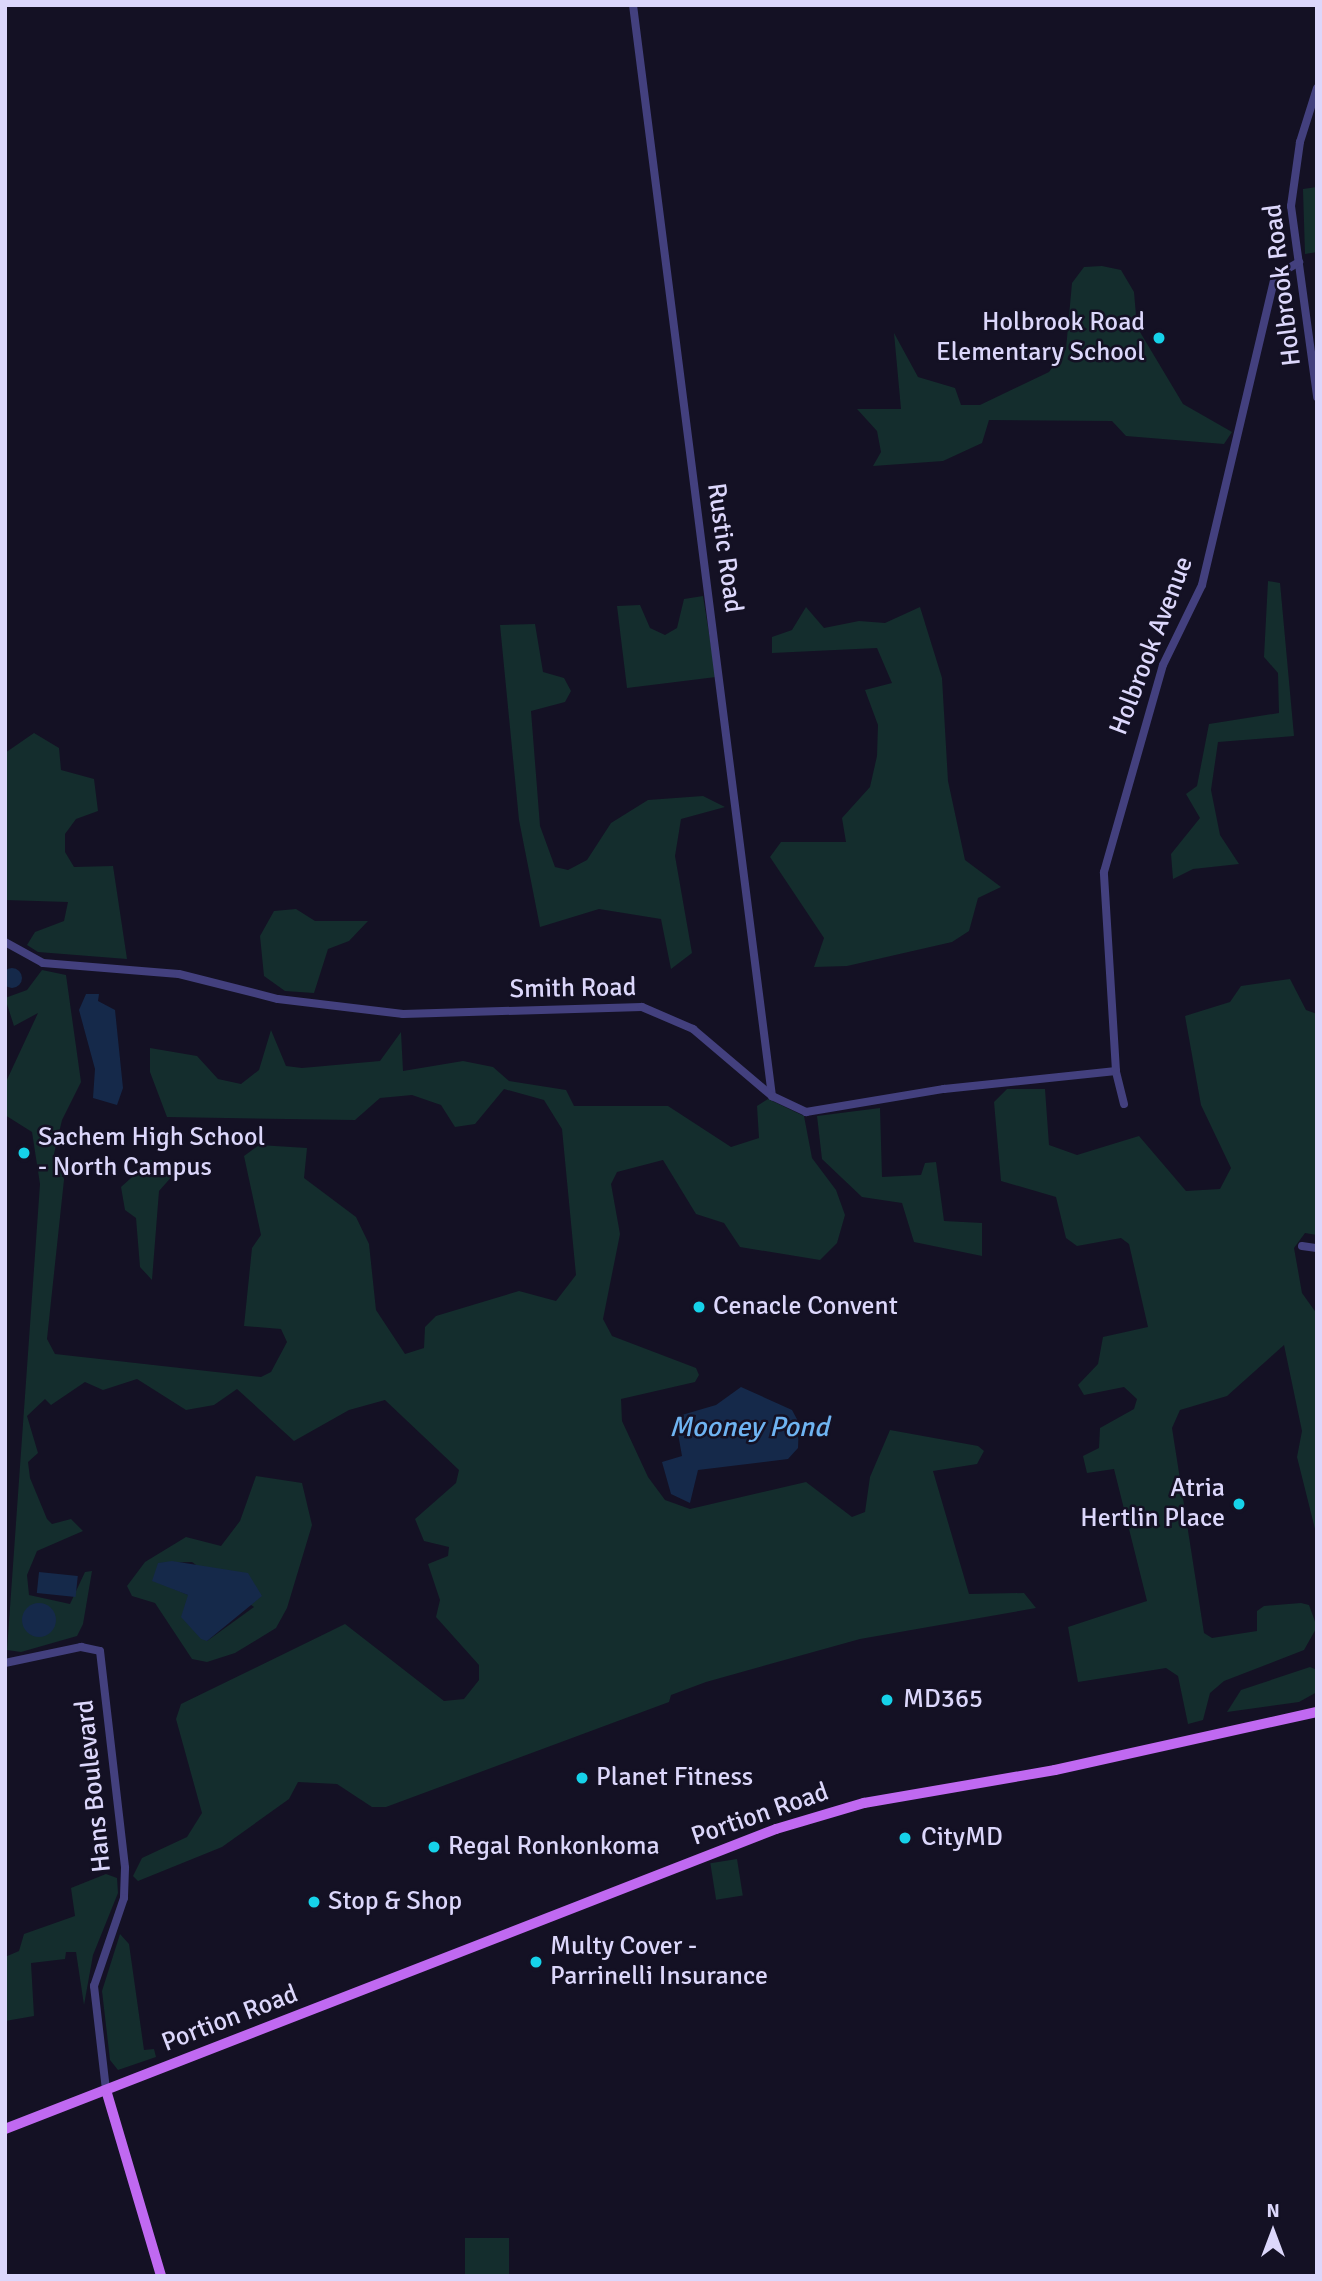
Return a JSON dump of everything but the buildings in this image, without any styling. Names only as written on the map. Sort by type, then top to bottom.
[{"type":"main road","name":"Portion Road","points":[[5,2129],[828,1812],[1317,1712]]},
{"type":"main road","points":[[106,2090],[161,2276]]},
{"type":"street","name":"Rustic Road","points":[[633,5],[772,1096]]},
{"type":"street","name":"Holbrook Road","points":[[1317,88],[1292,199],[1317,397]]},
{"type":"street","name":"Holbrook Avenue","points":[[1124,1104],[1116,1071],[1104,872],[1163,665],[1202,585],[1275,276],[1299,262]]},
{"type":"street","name":"Smith Road","points":[[5,942],[43,962],[179,974],[278,999],[403,1014],[642,1007],[693,1029],[772,1096],[806,1112],[944,1089],[1116,1071]]},
{"type":"street","points":[[1301,1246],[1317,1248]]},
{"type":"street","name":"Hans Boulevard","points":[[5,1663],[89,1647],[100,1651],[125,1868],[124,1898],[94,1986],[106,2090]]},
{"type":"green space","points":[[1317,187],[1317,252],[1305,254],[1303,189]]},
{"type":"green space","points":[[1102,266],[1121,270],[1134,292],[1137,327],[1183,404],[1232,432],[1224,444],[1126,436],[1112,421],[989,420],[982,443],[943,461],[873,466],[881,452],[877,431],[857,409],[901,409],[894,333],[918,377],[955,388],[961,405],[980,405],[1049,372],[1066,349],[1072,283],[1084,267]]},
{"type":"green space","points":[[1268,581],[1280,583],[1294,736],[1218,742],[1211,790],[1220,835],[1239,864],[1193,869],[1173,879],[1171,854],[1200,818],[1186,794],[1197,786],[1209,724],[1279,713],[1278,673],[1264,657]]},
{"type":"green space","points":[[703,596],[716,677],[627,688],[617,606],[640,605],[650,628],[665,635],[677,628],[684,599]]},
{"type":"green space","points":[[806,607],[824,628],[859,621],[885,623],[920,607],[942,678],[948,781],[965,860],[1001,887],[978,898],[969,931],[952,942],[847,966],[814,967],[824,938],[770,857],[781,842],[846,842],[842,818],[870,787],[877,756],[878,725],[865,690],[892,683],[877,648],[772,653],[772,637],[792,630]]},
{"type":"green space","points":[[535,624],[543,672],[564,678],[571,691],[565,702],[531,711],[540,826],[555,867],[568,870],[587,860],[611,823],[648,800],[703,796],[725,807],[681,819],[675,856],[692,953],[671,969],[661,919],[599,909],[540,927],[519,820],[500,625]]},
{"type":"green space","points":[[34,733],[59,748],[61,770],[94,779],[98,811],[76,819],[65,834],[65,852],[74,867],[113,866],[127,959],[38,952],[27,945],[35,932],[64,921],[68,902],[5,900],[5,753]]},
{"type":"green space","points":[[296,909],[315,921],[368,921],[349,941],[328,949],[314,993],[285,991],[264,976],[260,936],[274,911]]},
{"type":"green space","points":[[42,970],[66,975],[81,1082],[62,1120],[53,1158],[66,1161],[47,1339],[55,1354],[261,1377],[271,1372],[287,1342],[281,1329],[244,1326],[252,1248],[261,1235],[244,1156],[259,1145],[307,1148],[304,1178],[356,1217],[369,1244],[376,1310],[405,1354],[424,1348],[425,1327],[436,1316],[519,1291],[556,1301],[576,1275],[562,1129],[544,1100],[504,1089],[475,1124],[455,1127],[441,1105],[412,1095],[380,1098],[355,1120],[167,1117],[150,1072],[150,1048],[197,1056],[218,1079],[241,1084],[259,1070],[271,1030],[286,1066],[302,1068],[380,1061],[401,1032],[403,1071],[463,1061],[493,1067],[509,1081],[566,1090],[574,1106],[668,1106],[731,1147],[759,1138],[757,1106],[768,1099],[804,1116],[812,1158],[836,1190],[845,1215],[837,1243],[820,1260],[740,1247],[724,1223],[696,1214],[663,1160],[617,1172],[611,1184],[620,1234],[603,1319],[612,1336],[696,1368],[699,1375],[695,1382],[621,1399],[622,1421],[648,1477],[665,1500],[690,1509],[806,1482],[852,1517],[865,1512],[870,1477],[890,1430],[978,1446],[984,1451],[977,1464],[933,1471],[969,1594],[1024,1593],[1036,1608],[860,1639],[706,1682],[671,1695],[669,1702],[386,1807],[372,1807],[337,1784],[298,1782],[289,1799],[222,1847],[138,1881],[133,1876],[142,1858],[187,1837],[202,1813],[176,1719],[181,1704],[345,1624],[444,1701],[464,1699],[479,1680],[479,1665],[436,1617],[440,1600],[428,1564],[448,1556],[449,1547],[424,1541],[415,1519],[456,1483],[459,1470],[385,1400],[349,1410],[294,1441],[237,1389],[214,1405],[186,1410],[137,1379],[103,1390],[85,1382],[51,1405],[45,1399],[27,1416],[38,1453],[28,1462],[30,1478],[47,1519],[52,1524],[71,1519],[83,1531],[37,1551],[27,1575],[29,1595],[70,1604],[85,1572],[92,1571],[83,1624],[77,1636],[21,1652],[7,1650],[40,1184],[32,1132],[5,1115],[5,1084],[38,1013],[14,1026],[5,998],[27,990]]},
{"type":"green space","points":[[1290,979],[1306,1010],[1317,1014],[1317,1235],[1305,1233],[1294,1248],[1302,1293],[1317,1314],[1317,1537],[1297,1457],[1302,1431],[1284,1345],[1227,1396],[1180,1410],[1172,1428],[1204,1633],[1212,1638],[1257,1631],[1257,1611],[1264,1606],[1301,1603],[1309,1605],[1317,1627],[1304,1650],[1224,1681],[1210,1693],[1203,1720],[1188,1724],[1178,1676],[1166,1668],[1078,1682],[1068,1627],[1147,1601],[1114,1469],[1087,1473],[1083,1456],[1099,1448],[1100,1428],[1134,1409],[1137,1399],[1124,1387],[1084,1395],[1078,1385],[1098,1364],[1103,1337],[1148,1327],[1129,1244],[1121,1238],[1077,1246],[1066,1238],[1056,1197],[1001,1181],[994,1102],[1007,1089],[1045,1089],[1049,1145],[1077,1155],[1139,1136],[1186,1191],[1220,1189],[1231,1168],[1201,1105],[1185,1016],[1230,1002],[1241,986]]},
{"type":"green space","points":[[880,1108],[882,1177],[921,1175],[925,1163],[936,1162],[944,1221],[982,1223],[982,1256],[914,1242],[902,1203],[862,1197],[822,1159],[817,1116]]},
{"type":"green space","points":[[151,1160],[167,1160],[174,1174],[159,1191],[152,1280],[140,1267],[136,1218],[125,1210],[121,1187]]},
{"type":"green space","points":[[256,1476],[302,1483],[312,1525],[287,1608],[276,1628],[235,1653],[207,1662],[192,1659],[155,1603],[132,1596],[127,1586],[145,1562],[186,1537],[221,1546],[240,1521]],"holes":[[[192,1562],[254,1607],[207,1641],[188,1595],[153,1580],[159,1563]]]},
{"type":"green space","points":[[1310,1667],[1317,1670],[1317,1692],[1299,1702],[1227,1712],[1241,1690]]},
{"type":"green space","points":[[737,1859],[743,1896],[716,1900],[710,1863]]},
{"type":"green space","points":[[106,1874],[117,1878],[118,1893],[93,1955],[84,2005],[76,1952],[66,1952],[65,1959],[31,1963],[34,2016],[5,2021],[5,1957],[19,1951],[24,1934],[75,1916],[71,1888]]},
{"type":"green space","points":[[120,1934],[129,1944],[144,2050],[154,2049],[156,2057],[118,2070],[110,2060],[102,1991]]},
{"type":"green space","points":[[465,2238],[509,2238],[509,2276],[465,2276]]},
{"type":"water","points":[[8,968],[16,968],[22,978],[16,988],[8,988],[2,982],[2,974]]},
{"type":"water","points":[[86,994],[99,994],[98,1001],[115,1010],[123,1088],[117,1105],[93,1098],[95,1069],[79,1010]]},
{"type":"water","name":"Mooney Pond","points":[[741,1387],[792,1410],[799,1423],[798,1448],[788,1459],[698,1470],[690,1503],[671,1494],[662,1462],[682,1456],[675,1417],[716,1405]]},
{"type":"water","points":[[172,1561],[248,1573],[262,1596],[207,1641],[201,1639],[181,1617],[188,1595],[152,1581],[158,1563]]},
{"type":"water","points":[[39,1572],[78,1576],[76,1597],[37,1593]]},
{"type":"water","points":[[39,1603],[51,1608],[56,1620],[51,1632],[39,1637],[27,1632],[22,1620],[27,1608]]},
{"type":"place","name":"Holbrook Road Elementary School","points":[[1159,338]]},
{"type":"place","name":"Sachem High School - North Campus","points":[[24,1153]]},
{"type":"place","name":"Cenacle Convent","points":[[699,1307]]},
{"type":"place","name":"Atria Hertlin Place","points":[[1239,1504]]},
{"type":"place","name":"MD365","points":[[887,1700]]},
{"type":"place","name":"Planet Fitness","points":[[582,1778]]},
{"type":"place","name":"CityMD","points":[[905,1838]]},
{"type":"place","name":"Regal Ronkonkoma","points":[[434,1847]]},
{"type":"place","name":"Stop & Shop","points":[[314,1902]]},
{"type":"place","name":"Multy Cover - Parrinelli Insurance","points":[[536,1962]]}]
